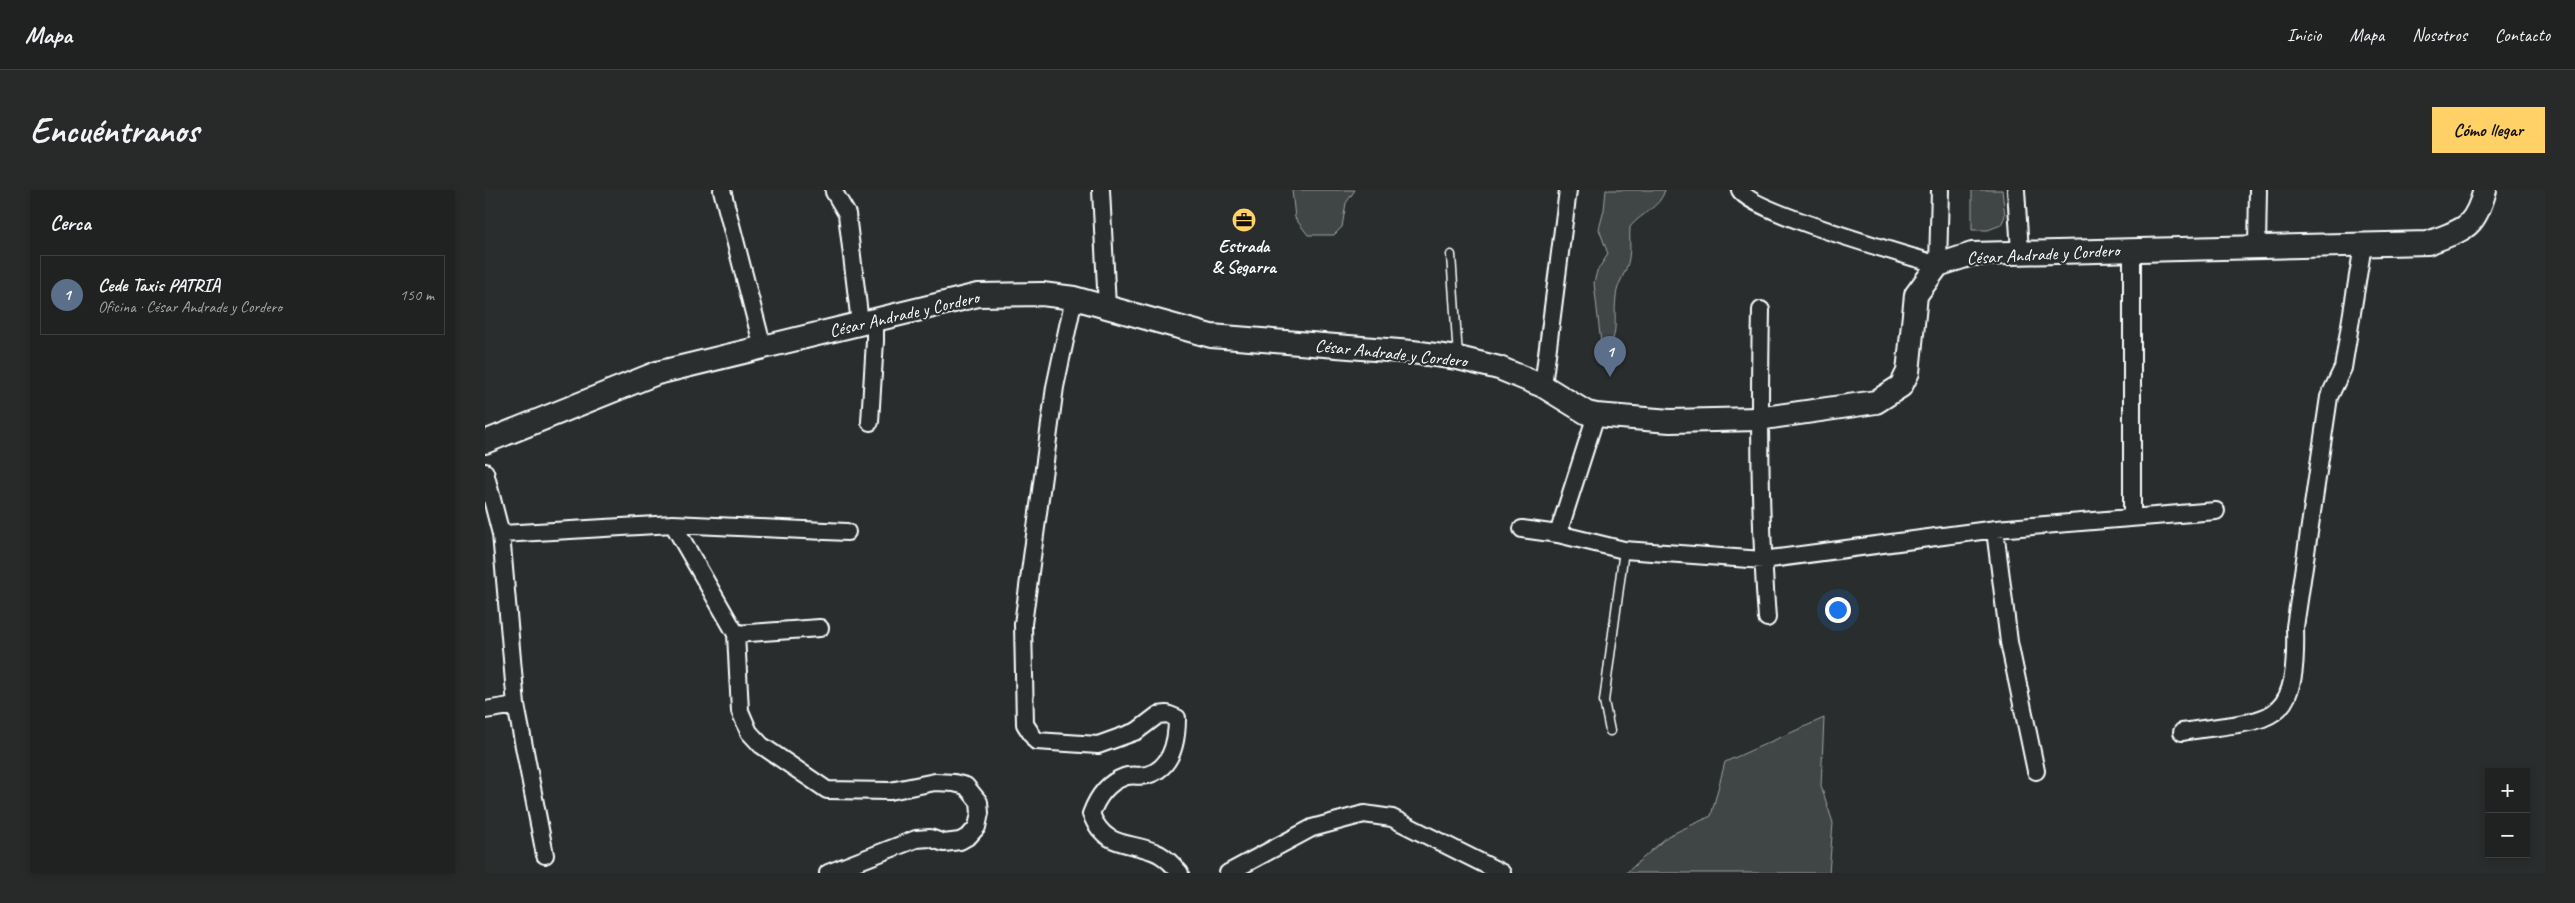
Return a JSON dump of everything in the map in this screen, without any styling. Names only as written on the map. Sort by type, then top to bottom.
[{"type":"street","points":[[722,190],[763,348]]},
{"type":"street","points":[[1101,190],[1107,307]]},
{"type":"street","points":[[1543,386],[1568,190]]},
{"type":"street","points":[[1740,190],[1757,204],[1831,231],[1938,265],[1940,190]]},
{"type":"street","points":[[2016,190],[2020,251]]},
{"type":"street","points":[[2257,247],[2258,190]]},
{"type":"street","name":"César Andrade y Cordero","points":[[485,442],[657,373],[978,295],[1042,294],[1073,298],[1211,336],[1412,352],[1458,358],[1499,368],[1543,386],[1587,413],[1596,415],[1670,421],[1759,419],[1877,402],[1901,386],[1908,372],[1916,295],[1938,265],[1972,254],[2020,251],[2429,243],[2462,230],[2471,222],[2479,212],[2485,190]]},
{"type":"street","points":[[834,192],[847,214],[867,321],[869,422]]},
{"type":"street","points":[[2182,732],[2268,718],[2285,704],[2293,687],[2296,656],[2295,627],[2329,397],[2343,368],[2363,245]]},
{"type":"street","points":[[2132,249],[2132,516]]},
{"type":"street","points":[[1073,298],[1055,387],[1027,587],[1023,624],[1025,724],[1036,741],[1098,745],[1137,731],[1158,715],[1167,714],[1177,718],[1176,747],[1169,758],[1158,769],[1146,776],[1124,777],[1109,786],[1097,798],[1091,814],[1095,825],[1117,844],[1160,855],[1180,873]]},
{"type":"street","points":[[1761,310],[1759,419],[1763,560],[1767,618]]},
{"type":"street","points":[[1558,534],[1596,415]]},
{"type":"street","points":[[485,472],[501,534],[516,705],[545,855]]},
{"type":"street","points":[[1522,529],[1558,534],[1623,550],[1763,560],[1995,530],[2132,516],[2216,511]]},
{"type":"street","points":[[501,534],[673,524],[847,532]]},
{"type":"street","points":[[673,524],[736,634],[741,710],[746,725],[761,745],[827,790],[890,791],[935,782],[954,783],[965,786],[979,802],[980,813],[977,828],[960,841],[944,843],[930,838],[916,839],[828,873]]},
{"type":"street","points":[[1995,530],[2009,642],[2036,771]]},
{"type":"street","points":[[736,634],[820,628]]},
{"type":"street","points":[[485,710],[516,705]]},
{"type":"street","points":[[1228,873],[1312,828],[1365,814],[1392,818],[1502,873]]},
{"type":"lane","points":[[1451,254],[1458,358]]},
{"type":"lane","points":[[1610,731],[1604,701],[1623,550]]},
{"type":"shaded area","points":[[1292,190],[1355,190],[1346,203],[1342,227],[1334,235],[1308,235],[1295,218]]},
{"type":"shaded area","points":[[1606,190],[1665,190],[1655,206],[1630,227],[1628,263],[1618,287],[1615,305],[1615,332],[1606,352],[1602,352],[1594,283],[1597,271],[1608,254],[1599,229],[1604,210]]},
{"type":"shaded area","points":[[1972,190],[2002,190],[2005,216],[2001,225],[1988,230],[1972,230]]},
{"type":"shaded area","points":[[1824,718],[1821,786],[1833,823],[1829,873],[1626,873],[1668,836],[1711,816],[1725,762]]},
{"type":"place","name":"Estrada & Segarra","points":[[1244,220]]},
{"type":"place","name":"Cede Taxis PATRIA","points":[[1610,377]]}]
